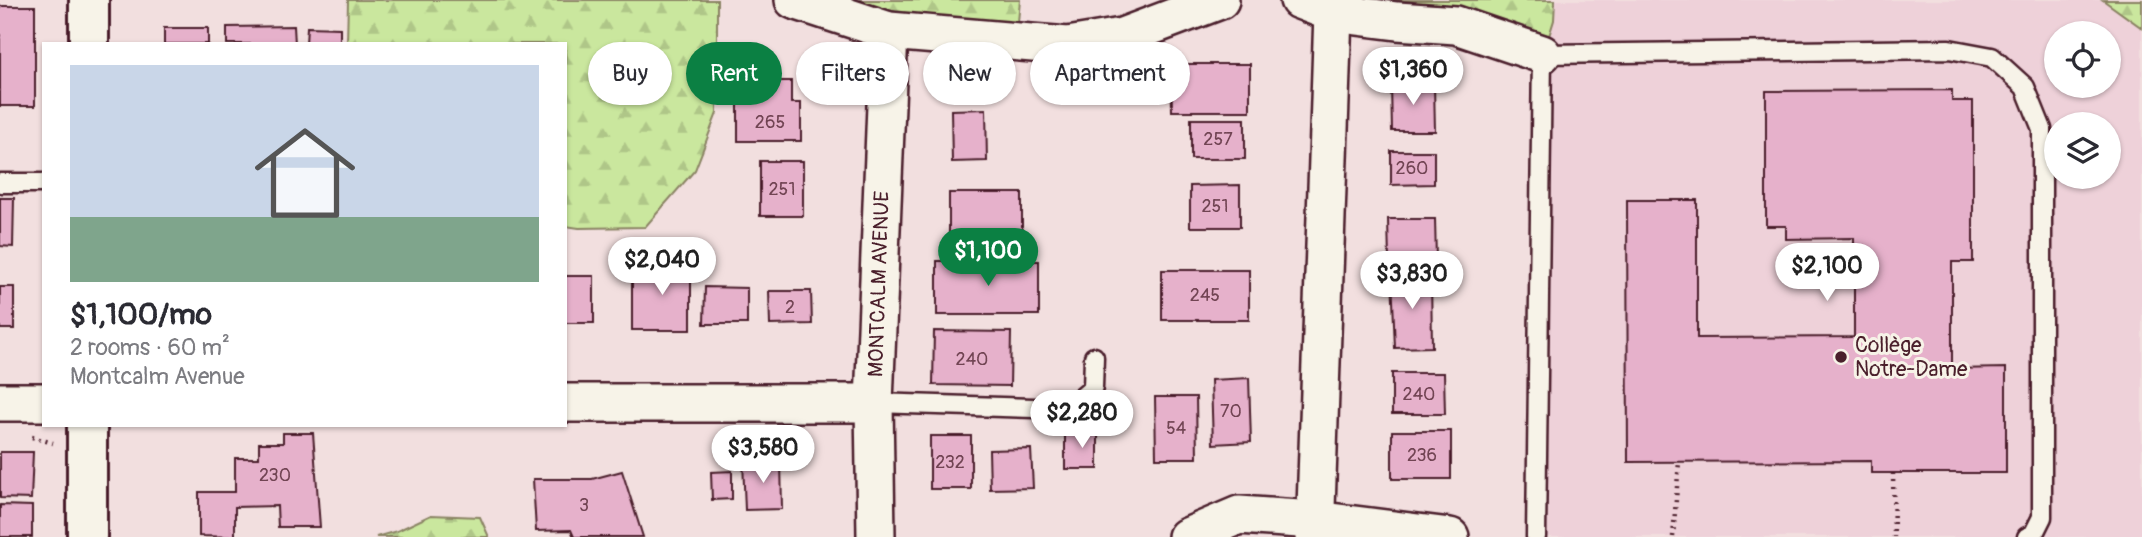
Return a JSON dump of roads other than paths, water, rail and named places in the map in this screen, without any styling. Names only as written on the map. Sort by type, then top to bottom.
[{"type":"street","points":[[89,0],[89,42]]},
{"type":"street","points":[[794,0],[889,31],[1068,46],[1122,37],[1220,0]]},
{"type":"street","points":[[1299,0],[1333,13],[1457,25],[1542,54]]},
{"type":"street","points":[[1315,529],[1333,13]]},
{"type":"street","name":"MONTCALM AVENUE","points":[[876,537],[874,403],[889,31]]},
{"type":"street","points":[[0,402],[42,402]]},
{"type":"street","points":[[567,403],[874,403]]},
{"type":"street","points":[[87,537],[88,427]]},
{"type":"street","points":[[1187,537],[1239,514],[1315,529],[1450,537]]},
{"type":"lane","points":[[1536,537],[1542,54],[1949,49],[1992,57],[2025,87],[2042,129],[2042,517],[2033,535],[2027,537]]},
{"type":"lane","points":[[0,183],[42,183]]},
{"type":"lane","points":[[874,403],[1068,409],[1093,388],[1094,357]]},
{"type":"place","name":"Collège Notre-Dame","points":[[1841,357]]}]
